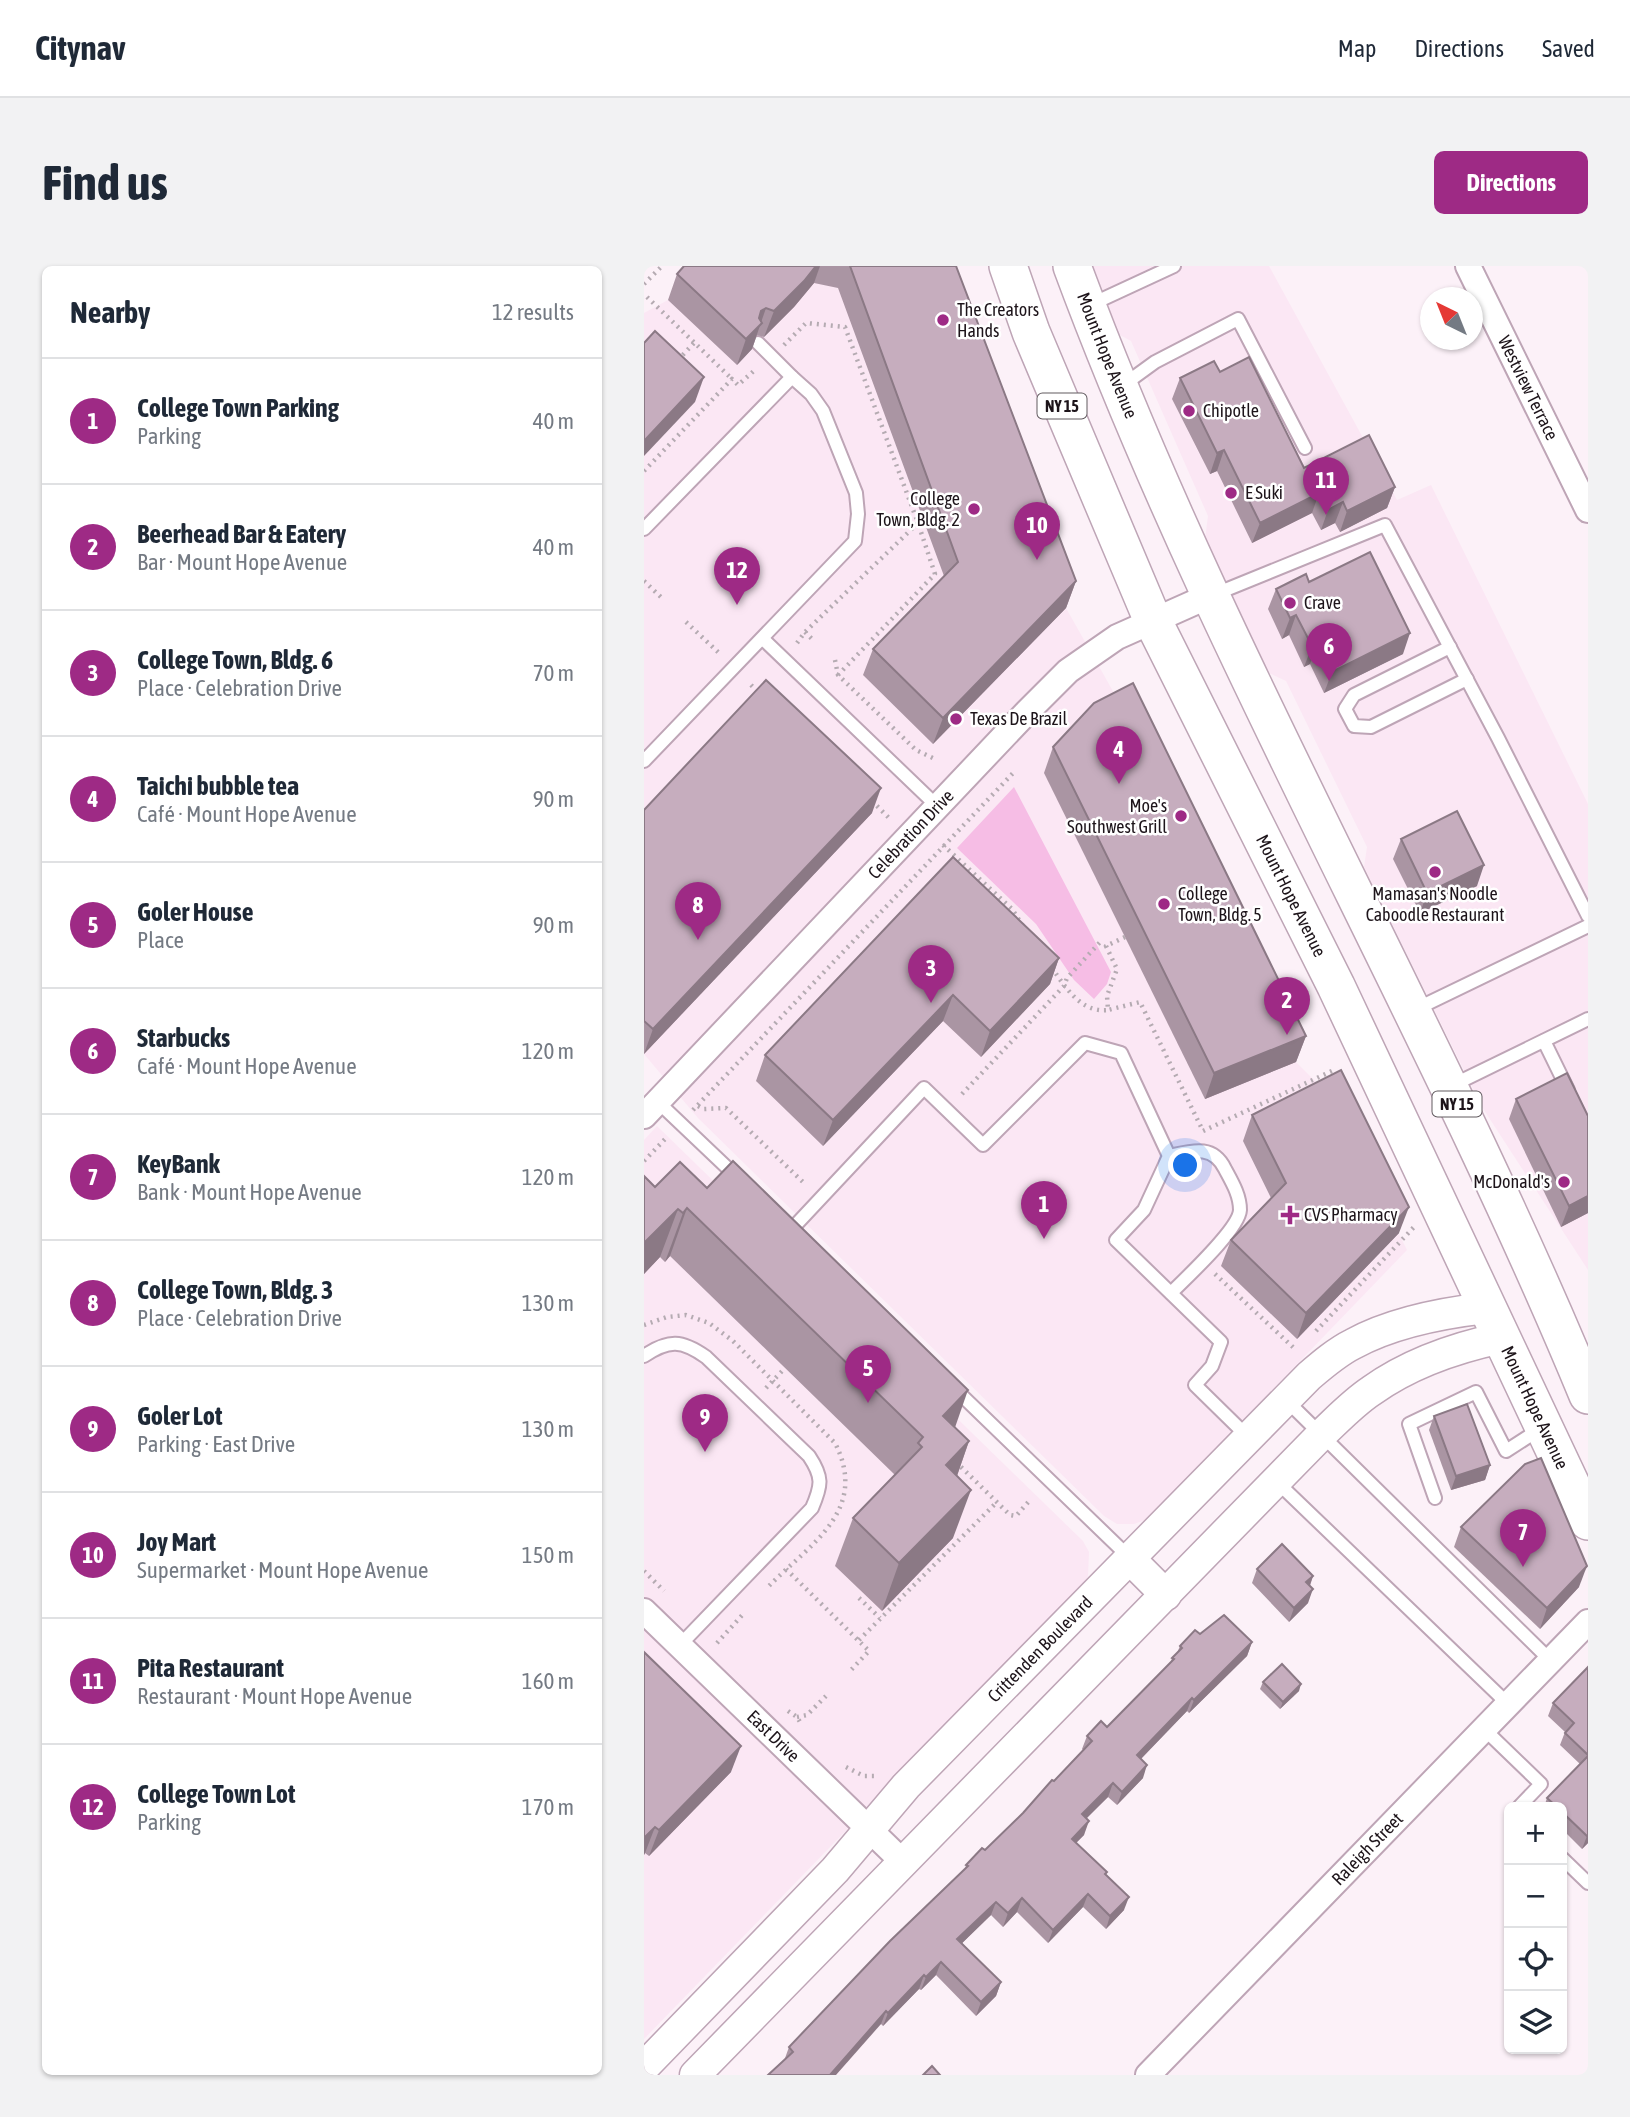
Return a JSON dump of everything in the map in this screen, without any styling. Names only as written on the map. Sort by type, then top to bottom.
[{"type":"main road","name":"Mount Hope Avenue","points":[[1009,266],[1031,332],[1153,621],[1336,986],[1588,1521]]},
{"type":"main road","name":"Mount Hope Avenue","points":[[1072,266],[1119,388],[1209,596],[1411,1011],[1574,1336],[1588,1395]]},
{"type":"main road","points":[[1494,1323],[1574,1336]]},
{"type":"street","name":"Westview Terrace","points":[[1468,266],[1588,510]]},
{"type":"street","name":"Celebration Drive","points":[[651,1109],[1068,671],[1117,637],[1209,596]]},
{"type":"street","name":"Crittenden Boulevard","points":[[644,2067],[835,1870],[906,1786],[1319,1367],[1354,1343],[1423,1319],[1453,1312],[1494,1323]]},
{"type":"street","points":[[695,2075],[1322,1434],[1369,1392],[1395,1376],[1445,1353],[1494,1323]]},
{"type":"street","points":[[1130,1559],[1166,1595]]},
{"type":"street","name":"East Drive","points":[[644,1611],[903,1862]]},
{"type":"street","name":"Raleigh Street","points":[[1148,2075],[1588,1622]]},
{"type":"lane","points":[[1087,306],[1174,266]]},
{"type":"lane","points":[[1119,388],[1150,366],[1238,319],[1305,448]]},
{"type":"lane","points":[[644,761],[855,541],[858,514],[856,493],[823,411],[811,394],[758,344]]},
{"type":"lane","points":[[644,530],[792,377]]},
{"type":"lane","points":[[1209,596],[1385,525],[1588,916]]},
{"type":"lane","points":[[763,639],[937,806]]},
{"type":"lane","points":[[1450,647],[1354,695],[1345,709],[1354,726],[1371,727],[1467,679]]},
{"type":"lane","points":[[1411,1011],[1588,926]]},
{"type":"lane","points":[[1449,1087],[1588,1020]]},
{"type":"lane","points":[[1544,1041],[1571,1098]]},
{"type":"lane","points":[[781,1220],[795,1234],[924,1088],[983,1145],[1085,1043],[1121,1053],[1169,1156],[1144,1210],[1116,1240],[1221,1342],[1212,1366],[1195,1385],[1249,1438]]},
{"type":"lane","points":[[651,1109],[681,1123],[751,1191]]},
{"type":"lane","points":[[1169,1156],[1205,1151],[1220,1159],[1237,1194],[1240,1212],[1233,1228],[1171,1293]]},
{"type":"lane","points":[[644,1356],[660,1346],[678,1343],[692,1347],[706,1357],[809,1455],[818,1469],[821,1488],[812,1508],[680,1645]]},
{"type":"lane","points":[[943,1378],[1130,1559]]},
{"type":"lane","points":[[1435,1498],[1409,1424],[1476,1392],[1506,1451],[1543,1427]]},
{"type":"lane","points":[[1286,1400],[1550,1660]]},
{"type":"lane","points":[[1276,1481],[1508,1704]]},
{"type":"lane","points":[[1484,1728],[1541,1784],[1524,1802]]},
{"type":"lane","points":[[1567,1863],[1588,1883]]},
{"type":"path","points":[[644,284],[662,266]]},
{"type":"path","points":[[647,297],[732,379]]},
{"type":"path","points":[[672,366],[694,343]]},
{"type":"path","points":[[838,676],[935,574],[918,523]]},
{"type":"path","points":[[644,582],[664,600]]},
{"type":"path","points":[[686,621],[719,653]]},
{"type":"path","points":[[805,632],[812,639]]},
{"type":"path","points":[[835,660],[838,676],[916,750],[935,759]]},
{"type":"path","points":[[751,685],[760,694]]},
{"type":"path","points":[[750,704],[768,687]]},
{"type":"path","points":[[644,1161],[1015,771]]},
{"type":"path","points":[[864,793],[883,811]]},
{"type":"path","points":[[943,845],[1012,909],[1027,931]]},
{"type":"path","points":[[1108,1010],[1107,996],[1117,969],[1106,946],[1125,937]]},
{"type":"path","points":[[962,1094],[1064,986],[1067,978],[1102,940]]},
{"type":"path","points":[[1049,964],[1064,986],[1082,1004],[1096,1011],[1140,1002],[1203,1131],[1332,1071]]},
{"type":"path","points":[[698,1105],[704,1109],[726,1108],[804,1183]]},
{"type":"path","points":[[1315,1332],[1414,1227]]},
{"type":"path","points":[[1210,1269],[1297,1351],[1306,1342]]},
{"type":"path","points":[[766,1388],[785,1368]]},
{"type":"path","points":[[952,1458],[1010,1515],[1016,1516],[1031,1499]]},
{"type":"path","points":[[859,1640],[997,1502]]},
{"type":"path","points":[[786,1569],[869,1651],[851,1670]]},
{"type":"path","points":[[859,1598],[880,1618]]},
{"type":"path","points":[[718,1643],[745,1612]]},
{"type":"path","points":[[797,1717],[807,1715],[829,1693]]},
{"type":"path","points":[[837,1759],[847,1769],[864,1776],[888,1776]]},
{"type":"shaded area","points":[[937,266],[1066,608],[1123,709],[1296,1062],[1331,1097],[1407,1250],[1148,1519],[1134,1524],[1117,1524],[1104,1516],[698,1118],[644,1054],[644,313],[668,300]]},
{"type":"shaded area","points":[[1092,266],[1269,266],[1397,500],[1431,485],[1588,804],[1588,1270],[1482,1107],[1364,867],[1367,847],[1286,681],[1269,673],[1205,539],[1208,516],[1131,341],[1118,334]]},
{"type":"shaded area","points":[[1014,787],[1111,972],[1107,984],[1094,999],[1074,980],[1036,924],[957,848]]},
{"type":"shaded area","points":[[657,1126],[1083,1541],[1089,1552],[1088,1576],[1083,1586],[644,2039],[644,1140]]},
{"type":"building","points":[[684,266],[816,266],[774,311],[766,308],[761,311],[759,318],[762,323],[746,339],[677,274]]},
{"type":"building","name":"College Town, Bldg. 2","points":[[850,266],[956,266],[1076,581],[943,718],[873,649],[958,562]]},
{"type":"building","points":[[655,331],[704,377],[644,441],[644,343]]},
{"type":"building","points":[[1249,357],[1304,468],[1369,435],[1395,487],[1347,511],[1343,502],[1328,510],[1319,493],[1260,523],[1224,450],[1217,453],[1180,378],[1214,361],[1220,372]]},
{"type":"building","points":[[1370,552],[1410,633],[1332,672],[1318,644],[1312,646],[1296,615],[1290,618],[1276,589],[1306,574],[1309,582]]},
{"type":"building","points":[[766,680],[881,788],[653,1029],[644,1021],[644,810]]},
{"type":"building","name":"College Town, Bldg. 5","points":[[1133,683],[1306,1036],[1214,1073],[1053,747],[1094,703]]},
{"type":"building","points":[[1457,811],[1484,865],[1427,893],[1401,839]]},
{"type":"building","points":[[953,857],[1059,958],[990,1031],[953,995],[833,1120],[765,1055]]},
{"type":"building","name":"CVS Pharmacy","points":[[1341,1070],[1409,1207],[1306,1313],[1231,1240],[1286,1183],[1252,1115]]},
{"type":"building","name":"McDonald's","points":[[1567,1073],[1588,1116],[1588,1196],[1569,1206],[1516,1099]]},
{"type":"building","points":[[733,1161],[968,1390],[943,1416],[969,1441],[946,1465],[971,1490],[899,1563],[853,1518],[922,1447],[918,1443],[923,1437],[687,1208],[683,1213],[678,1209],[644,1243],[644,1176],[655,1187],[680,1162],[707,1188]]},
{"type":"building","points":[[1467,1404],[1490,1465],[1456,1476],[1434,1416]]},
{"type":"building","points":[[1541,1458],[1587,1566],[1547,1608],[1461,1527],[1525,1464]]},
{"type":"building","points":[[1282,1544],[1313,1576],[1306,1582],[1313,1589],[1294,1608],[1257,1569]]},
{"type":"building","points":[[1224,1615],[1252,1642],[1194,1700],[1192,1698],[1137,1755],[1147,1765],[1122,1792],[1113,1783],[1082,1814],[1089,1821],[1072,1839],[1129,1897],[1110,1916],[1088,1894],[1053,1930],[1022,1898],[1008,1913],[996,1902],[957,1939],[1001,1982],[981,2002],[941,1962],[926,1977],[924,1975],[888,2013],[886,2011],[830,2075],[768,2075],[793,2052],[789,2047],[890,1941],[968,1866],[966,1865],[982,1848],[985,1850],[1023,1813],[1092,1741],[1087,1736],[1101,1721],[1107,1727],[1174,1659],[1172,1658],[1182,1648],[1180,1646],[1195,1630],[1200,1634]]},
{"type":"building","points":[[644,1652],[741,1746],[659,1830],[655,1827],[644,1838]]},
{"type":"building","points":[[1282,1664],[1301,1684],[1283,1702],[1263,1682]]},
{"type":"building","points":[[1588,1667],[1588,1755],[1565,1733],[1574,1723],[1553,1703]]},
{"type":"building","points":[[1588,1756],[1588,1835],[1567,1817],[1567,1802],[1551,1802],[1547,1798]]},
{"type":"building","points":[[932,2066],[940,2075],[923,2075]]},
{"type":"place","name":"The Creators Hands","points":[[943,320]]},
{"type":"place","name":"Chipotle","points":[[1189,411]]},
{"type":"place","name":"E Suki","points":[[1231,493]]},
{"type":"place","name":"College Town, Bldg. 2","points":[[974,509]]},
{"type":"place","name":"Pita Restaurant","points":[[1326,515]]},
{"type":"place","name":"Joy Mart","points":[[1037,560]]},
{"type":"place","name":"Crave","points":[[1290,603]]},
{"type":"place","name":"College Town Lot","points":[[737,605]]},
{"type":"place","name":"Starbucks","points":[[1329,681]]},
{"type":"place","name":"Texas De Brazil","points":[[956,719]]},
{"type":"place","name":"Taichi bubble tea","points":[[1119,784]]},
{"type":"place","name":"Moe's Southwest Grill","points":[[1181,816]]},
{"type":"place","name":"Mamasan's Noodle Caboodle Restaurant","points":[[1435,872]]},
{"type":"place","name":"College Town, Bldg. 5","points":[[1164,904]]},
{"type":"place","name":"College Town, Bldg. 3","points":[[698,940]]},
{"type":"place","name":"College Town, Bldg. 6","points":[[931,1003]]},
{"type":"place","name":"Beerhead Bar & Eatery","points":[[1287,1035]]},
{"type":"place","name":"McDonald's","points":[[1564,1182]]},
{"type":"place","name":"CVS Pharmacy","points":[[1290,1215]]},
{"type":"place","name":"College Town Parking","points":[[1044,1239]]},
{"type":"place","name":"Goler House","points":[[868,1403]]},
{"type":"place","name":"Goler Lot","points":[[705,1452]]},
{"type":"place","name":"KeyBank","points":[[1523,1567]]}]
